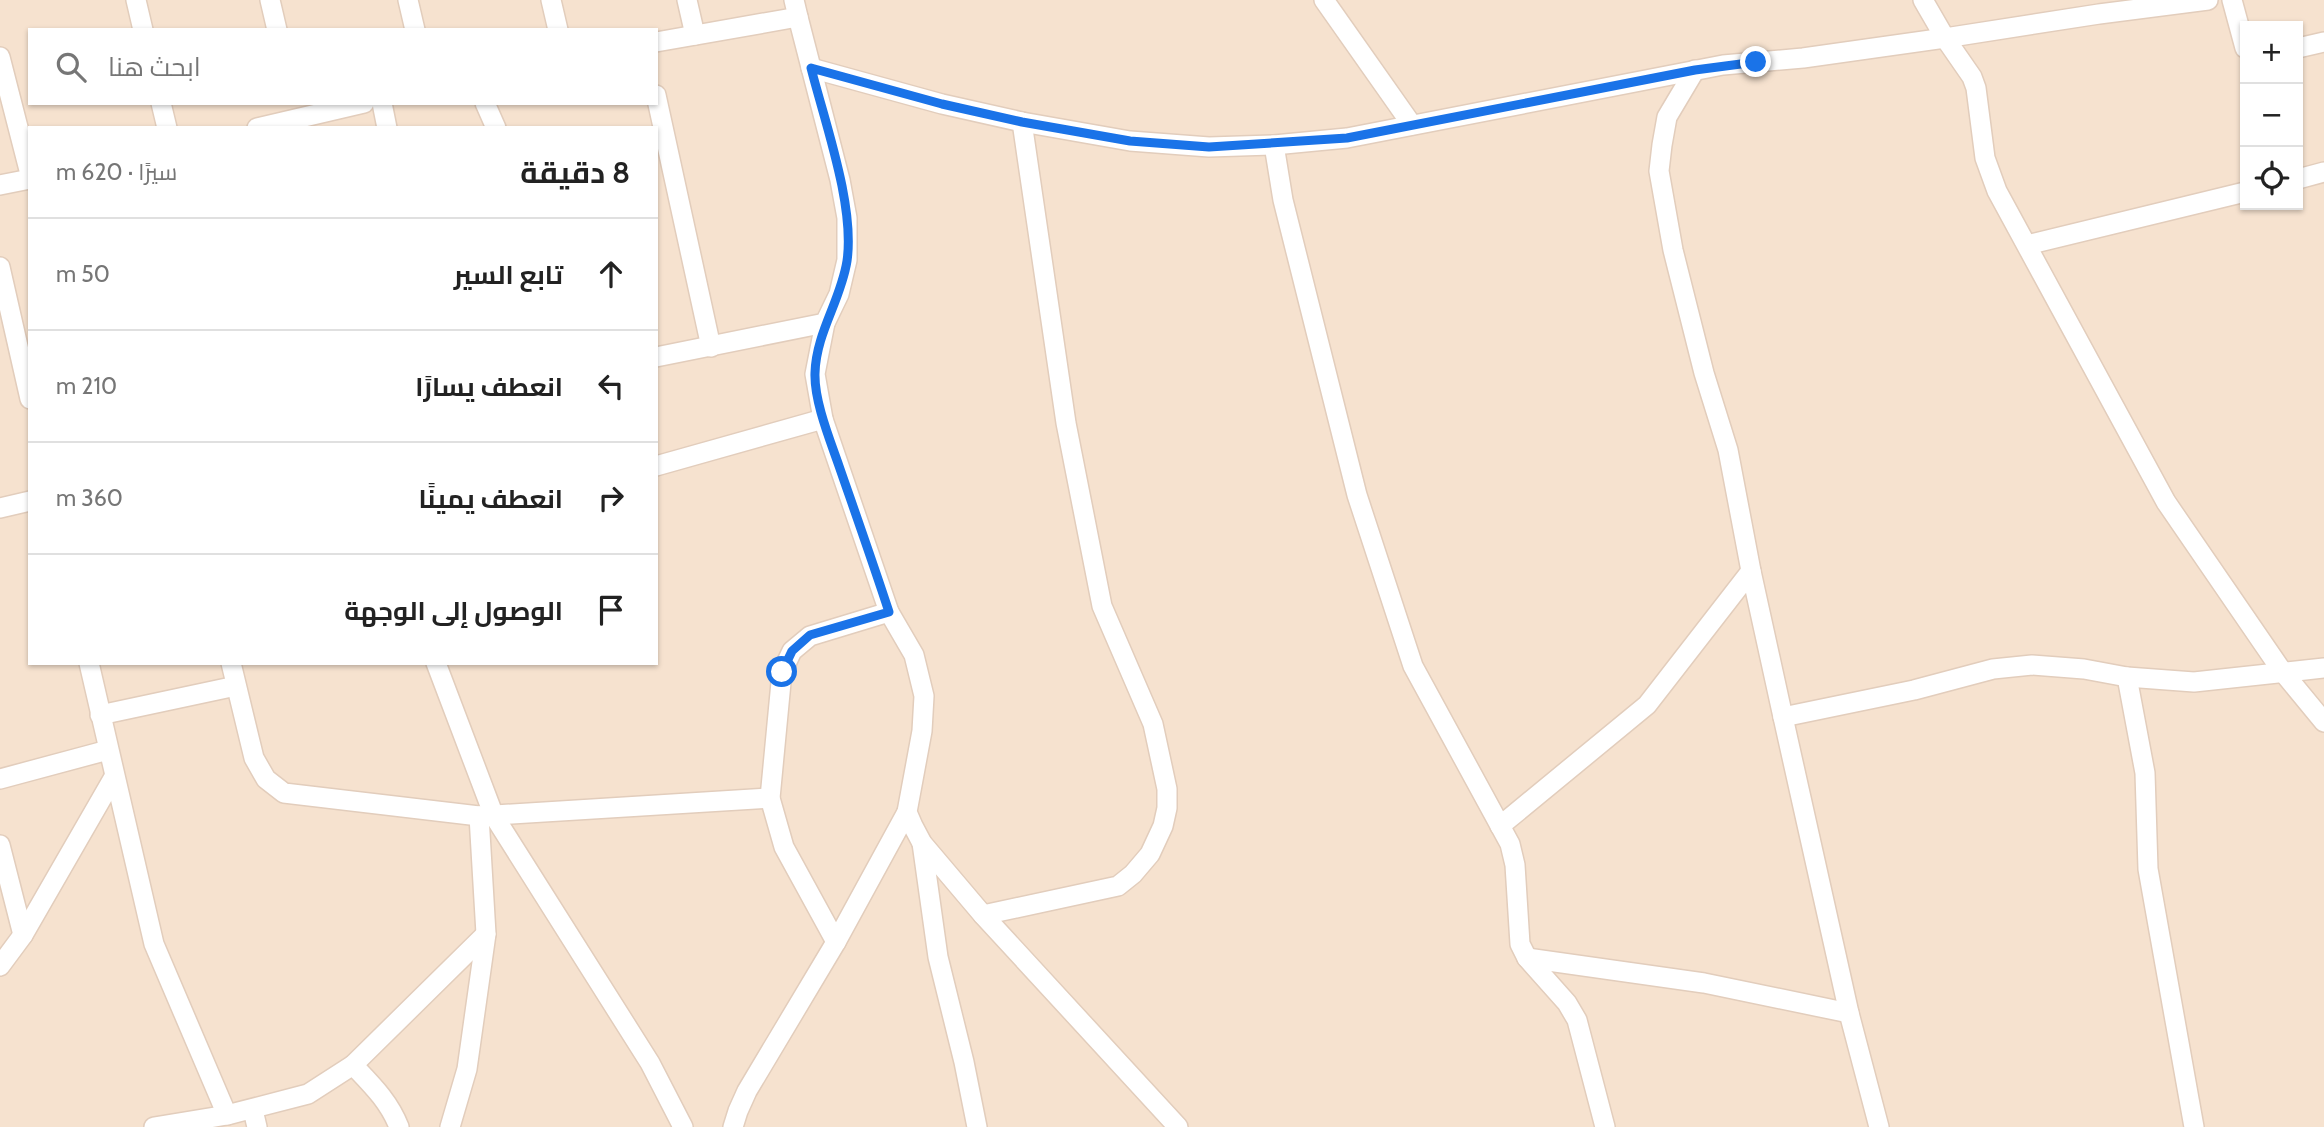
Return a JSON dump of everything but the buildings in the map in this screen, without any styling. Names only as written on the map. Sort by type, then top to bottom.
[{"type":"street","points":[[136,0],[143,28]]},
{"type":"street","points":[[270,0],[277,28]]},
{"type":"street","points":[[408,0],[415,28]]},
{"type":"street","points":[[551,0],[558,28]]},
{"type":"street","points":[[687,0],[695,35]]},
{"type":"street","points":[[1324,0],[1412,125]]},
{"type":"street","points":[[1923,0],[1976,88],[1985,158],[1997,191],[2166,502],[2282,671],[2324,722]]},
{"type":"street","points":[[811,68],[942,104],[1022,122],[1130,141],[1209,147],[1274,145],[1347,138],[1723,65],[1803,58],[1945,38],[2097,7],[2208,0]]},
{"type":"street","points":[[2232,0],[2240,30]]},
{"type":"street","points":[[658,42],[695,35],[796,8],[840,180],[847,218],[847,260],[839,295],[825,323],[815,374],[823,419],[889,612],[914,655],[924,696],[922,731],[907,812],[836,942],[747,1091],[733,1127]]},
{"type":"street","points":[[2303,47],[2324,42]]},
{"type":"street","points":[[0,57],[28,168]]},
{"type":"street","points":[[1695,70],[1667,117],[1661,145],[1660,171],[1673,250],[1704,373],[1728,450],[1751,571],[1849,1013],[1879,1127]]},
{"type":"street","points":[[161,105],[167,126]]},
{"type":"street","points":[[261,126],[295,111],[347,105]]},
{"type":"street","points":[[382,105],[387,126]]},
{"type":"street","points":[[486,105],[495,126]]},
{"type":"street","points":[[658,105],[711,347]]},
{"type":"street","points":[[983,915],[1118,886],[1133,874],[1150,854],[1163,826],[1167,808],[1167,789],[1153,724],[1102,606],[1066,422],[1022,122]]},
{"type":"street","points":[[1274,145],[1283,200],[1357,495],[1413,666],[1510,844],[1515,865],[1520,944],[1527,958],[1567,1003],[1577,1020],[1605,1127]]},
{"type":"street","points":[[2303,177],[2324,172]]},
{"type":"street","points":[[0,185],[28,177]]},
{"type":"street","points":[[2027,245],[2240,192]]},
{"type":"street","points":[[0,267],[28,390]]},
{"type":"street","points":[[658,357],[825,323]]},
{"type":"street","points":[[658,465],[823,419]]},
{"type":"street","points":[[1500,826],[1647,705],[1751,571]]},
{"type":"street","points":[[836,942],[784,847],[770,798],[782,672],[792,651],[810,635],[889,612]]},
{"type":"street","points":[[89,665],[154,944],[227,1115]]},
{"type":"street","points":[[231,665],[254,758],[266,779],[284,793],[486,816],[770,798]]},
{"type":"street","points":[[437,665],[486,816],[650,1063],[683,1127]]},
{"type":"street","points":[[1783,717],[1914,690],[1993,669],[2032,665],[2194,682],[2324,668]]},
{"type":"street","points":[[2127,677],[2145,773],[2148,869],[2194,1127]]},
{"type":"street","points":[[100,715],[236,686]]},
{"type":"street","points":[[0,779],[108,750]]},
{"type":"street","points":[[0,966],[23,935],[114,777]]},
{"type":"street","points":[[907,812],[922,843],[983,915],[1178,1127]]},
{"type":"street","points":[[450,1127],[467,1069],[486,934],[486,816]]},
{"type":"street","points":[[922,843],[938,957],[978,1127]]},
{"type":"street","points":[[0,845],[23,935]]},
{"type":"street","points":[[154,1127],[227,1115],[255,1118],[309,1094],[353,1065],[486,934]]},
{"type":"street","points":[[1527,958],[1704,983],[1849,1013]]},
{"type":"street","points":[[353,1065],[393,1111],[399,1127]]},
{"type":"shaded area","points":[[0,0],[2324,0],[2324,1127],[0,1127]]},
{"type":"route","points":[[782,672],[792,651],[810,635],[889,612],[823,419],[815,374],[825,323],[839,295],[847,260],[847,218],[811,68],[942,104],[1022,122],[1130,141],[1209,147],[1274,145],[1347,138],[1695,70],[1756,62]]}]
